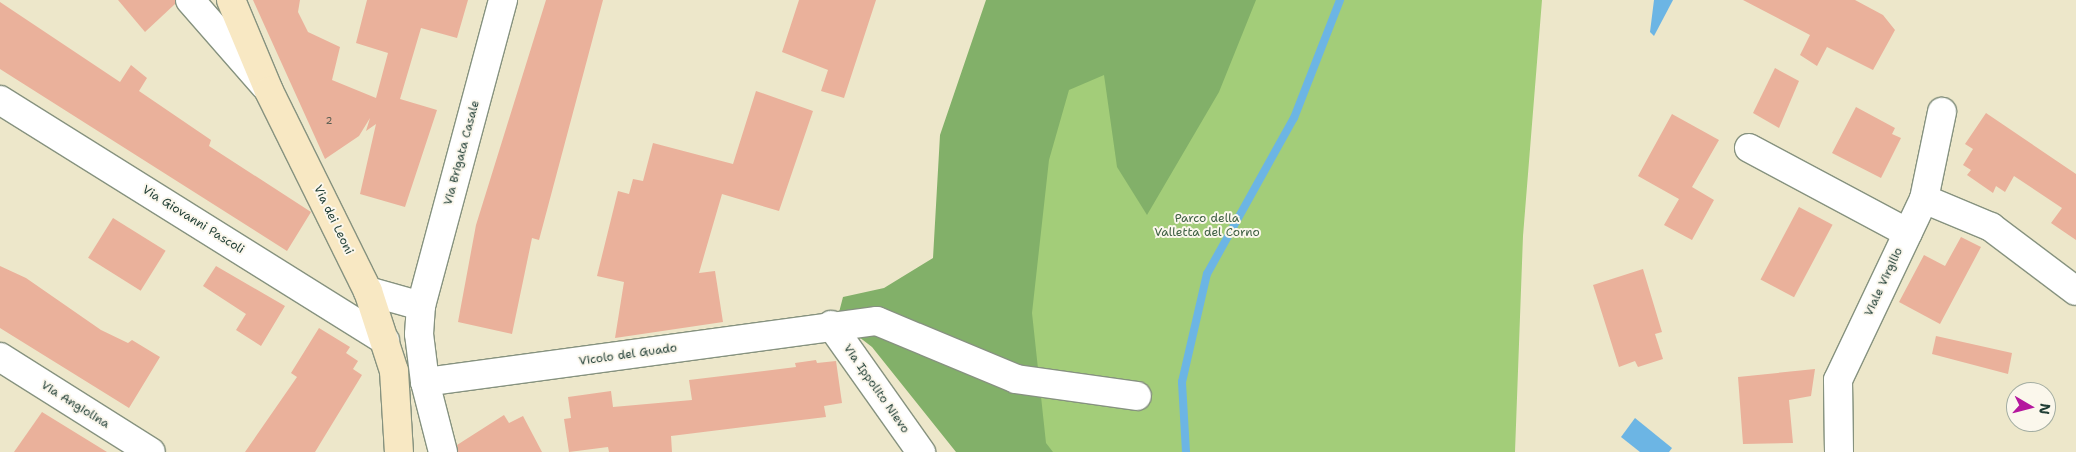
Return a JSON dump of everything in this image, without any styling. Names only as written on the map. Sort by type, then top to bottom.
[{"type":"main road","name":"Via dei Leoni","points":[[231,0],[270,91],[368,291],[386,341],[394,371],[399,451]]},
{"type":"street","points":[[190,0],[270,91]]},
{"type":"street","name":"Via Brigata Casale","points":[[443,452],[427,393],[419,334],[421,306],[503,0]]},
{"type":"street","name":"Via Giovanni Pascoli","points":[[0,100],[386,341]]},
{"type":"street","name":"Viale Virgilio","points":[[1840,452],[1838,380],[1924,199],[1942,112]]},
{"type":"street","points":[[1749,148],[1908,233]]},
{"type":"street","points":[[1924,199],[1991,227],[2076,291]]},
{"type":"street","points":[[368,291],[421,306]]},
{"type":"street","name":"Vicolo del Guado","points":[[427,393],[831,325],[877,320],[1016,379],[1137,396]]},
{"type":"street","name":"Via Ippolito Nievo","points":[[831,325],[921,452]]},
{"type":"street","name":"Via Angiolina","points":[[0,358],[151,452]]},
{"type":"street","name":"Via Brigata Casale","points":[[427,393],[427,452]]},
{"type":"green space","points":[[986,0],[1256,0],[1219,92],[1147,215],[1117,167],[1104,75],[1069,90],[1049,160],[1032,313],[1046,443],[1053,452],[956,452],[872,347],[837,320],[843,297],[884,288],[933,258],[940,135]]},
{"type":"green space","name":"Parco della Valletta del Corno","points":[[1021,0],[1542,0],[1523,236],[1515,452],[956,452]]},
{"type":"water","points":[[1654,0],[1673,0],[1654,36],[1650,32]]},
{"type":"water","points":[[1635,418],[1672,448],[1669,452],[1640,452],[1621,437]]},
{"type":"building","points":[[118,0],[175,0],[175,4],[145,32]]},
{"type":"building","points":[[253,0],[300,0],[298,12],[308,32],[340,47],[332,80],[376,98],[388,53],[356,43],[367,0],[468,0],[457,38],[421,28],[400,99],[437,110],[405,207],[360,194],[376,124],[366,131],[370,118],[359,136],[325,159]]},
{"type":"building","points":[[546,0],[603,0],[539,240],[532,238],[512,334],[458,322],[476,225]]},
{"type":"building","points":[[799,0],[876,0],[844,98],[821,91],[828,70],[782,52]]},
{"type":"building","points":[[1743,0],[1855,0],[1883,15],[1895,30],[1873,70],[1827,47],[1817,66],[1800,55],[1810,35]]},
{"type":"building","points":[[0,2],[120,82],[131,65],[147,78],[139,91],[211,140],[209,146],[311,212],[287,251],[0,69]]},
{"type":"building","points":[[1775,68],[1799,81],[1779,128],[1753,113]]},
{"type":"building","points":[[756,91],[813,111],[779,211],[722,194],[699,273],[715,271],[723,322],[615,338],[624,282],[597,276],[618,191],[629,194],[633,179],[643,181],[653,143],[733,164]]},
{"type":"building","points":[[1856,107],[1895,128],[1892,134],[1901,138],[1881,178],[1832,153]]},
{"type":"building","points":[[1986,113],[2076,174],[2076,240],[2051,223],[2062,208],[2014,176],[2005,192],[1996,186],[1993,193],[1967,175],[1971,170],[1963,165],[1973,149],[1965,144]]},
{"type":"building","points":[[1672,114],[1719,140],[1692,187],[1714,200],[1692,240],[1664,225],[1679,199],[1638,176]]},
{"type":"building","points":[[1799,207],[1833,225],[1794,297],[1761,279]]},
{"type":"building","points":[[113,218],[166,251],[141,291],[88,258]]},
{"type":"building","points":[[1961,237],[1981,247],[1940,324],[1899,302],[1924,255],[1945,266]]},
{"type":"building","points":[[0,266],[26,278],[101,330],[128,343],[132,340],[160,357],[129,408],[0,328]]},
{"type":"building","points":[[216,266],[285,306],[261,346],[236,330],[246,314],[203,286]]},
{"type":"building","points":[[1643,269],[1662,332],[1655,334],[1663,359],[1638,367],[1635,361],[1619,367],[1593,285]]},
{"type":"building","points":[[319,328],[350,347],[346,353],[358,361],[353,369],[362,375],[315,452],[245,452],[297,377],[291,373]]},
{"type":"building","points":[[1936,336],[2012,353],[2008,374],[1932,354]]},
{"type":"building","points":[[816,360],[817,363],[836,361],[842,403],[824,406],[826,417],[671,436],[672,452],[609,452],[608,447],[569,452],[564,419],[571,418],[568,397],[611,391],[613,407],[692,400],[689,380],[796,367],[795,363]]},
{"type":"building","points":[[1815,369],[1811,396],[1789,400],[1793,443],[1743,444],[1738,377]]},
{"type":"building","points":[[42,412],[107,452],[14,452]]},
{"type":"building","points":[[504,415],[509,423],[523,416],[542,452],[458,452],[457,445]]},
{"type":"waterway","points":[[1186,452],[1182,382],[1207,274],[1294,118],[1340,0]]}]
